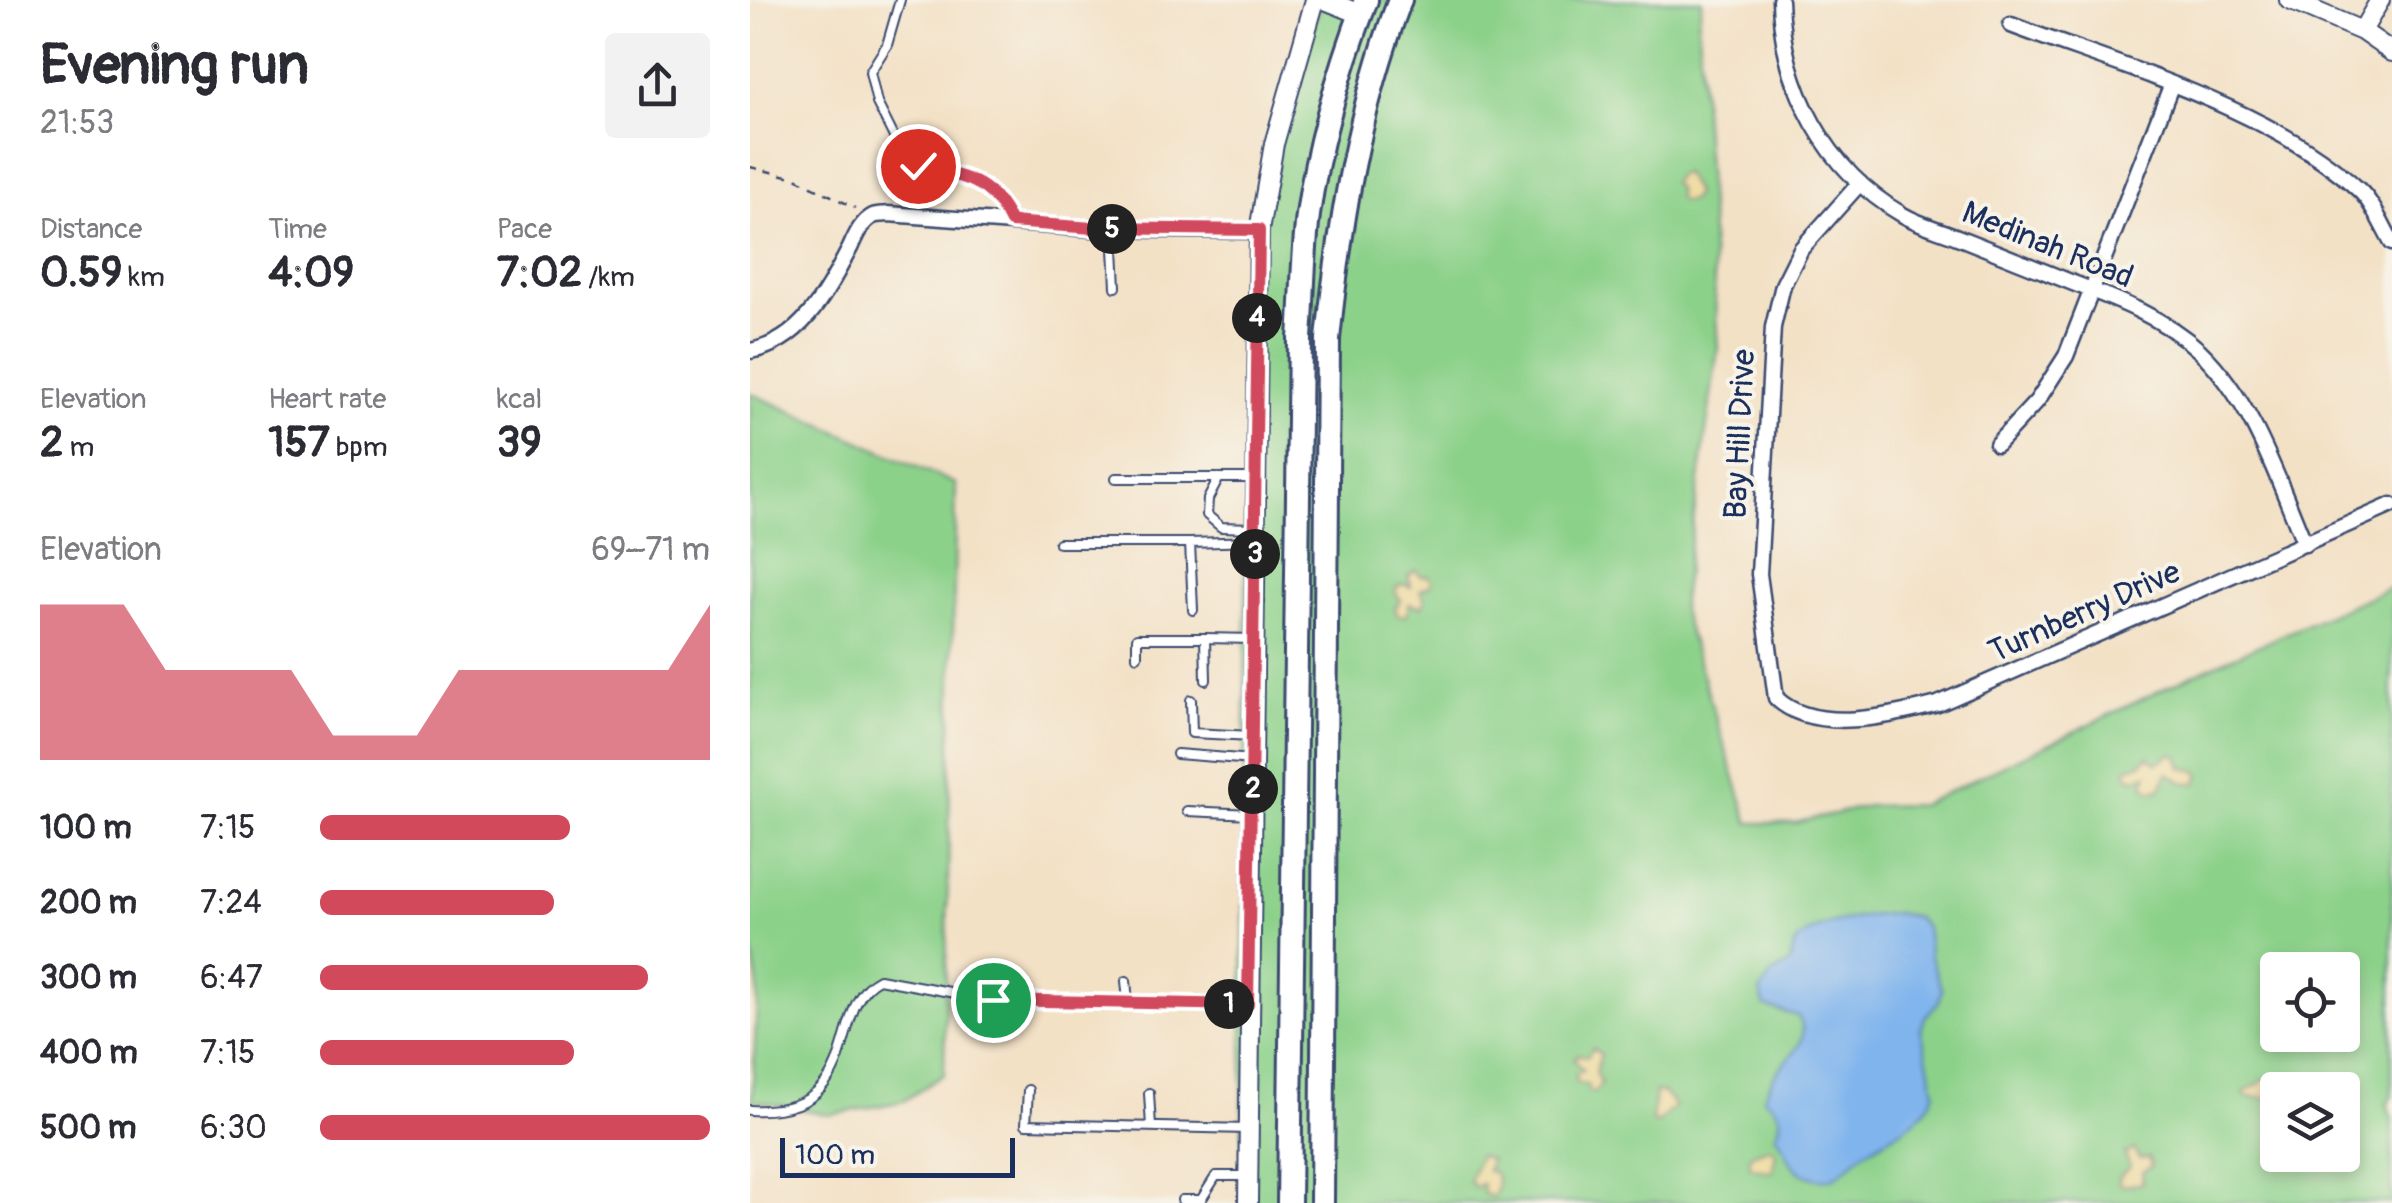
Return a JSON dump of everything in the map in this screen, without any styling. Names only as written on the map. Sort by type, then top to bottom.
[{"type":"main road","points":[[1363,7],[1382,0]]},
{"type":"main road","points":[[1322,1203],[1328,339],[1339,235],[1366,100],[1400,0]]},
{"type":"main road","points":[[1357,143],[1354,92],[1370,36],[1363,7]]},
{"type":"main road","points":[[1289,1203],[1300,338],[1308,216],[1319,150],[1337,81],[1363,7]]},
{"type":"street","points":[[1248,1203],[1259,230],[1274,144],[1315,0]]},
{"type":"street","points":[[1326,0],[1363,7]]},
{"type":"street","name":"Medinah Road","points":[[1780,0],[1781,35],[1796,91],[1818,136],[1860,182],[1903,216],[2153,316],[2198,350],[2223,377],[2254,424],[2305,544]]},
{"type":"street","points":[[2290,0],[2362,32],[2392,52]]},
{"type":"street","points":[[2362,32],[2380,0]]},
{"type":"street","points":[[2011,25],[2245,114],[2305,149],[2362,193],[2392,243]]},
{"type":"street","points":[[1997,444],[2038,401],[2066,356],[2171,86]]},
{"type":"street","name":"Bay Hill Drive","points":[[1788,709],[1776,698],[1759,574],[1773,327],[1783,285],[1801,250],[1860,182]]},
{"type":"street","points":[[750,352],[768,348],[803,324],[831,283],[860,228],[872,216],[1114,229],[1259,230]]},
{"type":"street","name":"Turnberry Drive","points":[[1788,709],[1840,718],[1898,714],[1938,704],[2392,505]]},
{"type":"lane","points":[[900,0],[887,45],[870,72],[877,104],[889,129],[902,152],[918,166],[988,188],[1000,200],[1011,222]]},
{"type":"lane","points":[[1114,229],[1116,287]]},
{"type":"lane","points":[[1116,478],[1256,478]]},
{"type":"lane","points":[[1219,478],[1208,499],[1207,516],[1221,527],[1255,534]]},
{"type":"lane","points":[[1058,543],[1190,543],[1255,534]]},
{"type":"lane","points":[[1190,543],[1193,610]]},
{"type":"lane","points":[[1137,656],[1137,638],[1254,638]]},
{"type":"lane","points":[[1206,638],[1206,680]]},
{"type":"lane","points":[[1191,700],[1192,733],[1253,736]]},
{"type":"lane","points":[[1177,754],[1253,760]]},
{"type":"lane","points":[[1187,811],[1252,814]]},
{"type":"lane","points":[[750,1110],[795,1104],[823,1086],[836,1068],[857,996],[880,979],[993,1000],[1248,1005]]},
{"type":"lane","points":[[1126,981],[1128,1002]]},
{"type":"lane","points":[[1028,1090],[1026,1124],[1249,1129]]},
{"type":"lane","points":[[1148,1092],[1151,1127]]},
{"type":"lane","points":[[1182,1200],[1201,1200],[1216,1176],[1249,1176]]},
{"type":"path","points":[[750,167],[796,178],[872,216]]},
{"type":"green space","points":[[1323,0],[1702,0],[1698,26],[1718,347],[1681,608],[1749,823],[1795,823],[1868,806],[1921,805],[2205,669],[2392,587],[2392,1096],[2387,1104],[2392,1119],[2392,1203],[1242,1203],[1248,250],[1259,185],[1287,92]]},
{"type":"green space","points":[[750,393],[956,484],[944,1074],[904,1101],[830,1115],[752,1100],[758,982],[750,942]]},
{"type":"sand","points":[[1684,173],[1695,193],[1691,200],[1683,202],[1672,182]]},
{"type":"sand","points":[[1416,570],[1421,576],[1430,576],[1432,584],[1420,590],[1425,599],[1422,607],[1409,604],[1407,615],[1398,616],[1395,608],[1401,600],[1396,587],[1411,587],[1408,576]]},
{"type":"sand","points":[[2173,753],[2182,768],[2198,771],[2197,783],[2184,783],[2168,773],[2160,789],[2152,791],[2144,785],[2147,774],[2133,779],[2127,774],[2127,768],[2142,763],[2148,756],[2157,763]]},
{"type":"sand","points":[[1593,1048],[1601,1055],[1595,1072],[1601,1084],[1594,1093],[1587,1084],[1576,1083],[1576,1074],[1583,1070],[1574,1060],[1578,1054],[1587,1057]]},
{"type":"sand","points":[[2260,1083],[2260,1097],[2245,1096],[2244,1092]]},
{"type":"sand","points":[[1655,1092],[1664,1093],[1675,1106],[1657,1124],[1652,1122]]},
{"type":"sand","points":[[1770,1147],[1776,1153],[1772,1172],[1750,1167],[1750,1155]]},
{"type":"sand","points":[[2134,1149],[2139,1159],[2149,1158],[2152,1166],[2143,1171],[2142,1183],[2123,1186],[2118,1183],[2119,1177],[2130,1167],[2125,1154]]},
{"type":"sand","points":[[1479,1155],[1490,1159],[1487,1171],[1493,1172],[1496,1181],[1492,1197],[1483,1194],[1482,1184],[1475,1187],[1469,1182]]},
{"type":"water","points":[[1896,913],[1916,917],[1926,927],[1930,957],[1942,989],[1939,1002],[1925,1017],[1921,1030],[1935,1091],[1923,1112],[1906,1127],[1866,1151],[1837,1175],[1814,1178],[1793,1165],[1775,1135],[1779,1114],[1763,1098],[1801,1041],[1802,1025],[1798,1016],[1765,1007],[1760,992],[1772,974],[1789,964],[1795,944],[1805,935],[1844,921]]},
{"type":"route","points":[[918,166],[988,188],[1000,200],[1011,222],[1093,228],[1259,230],[1248,1005],[993,1000]]}]
